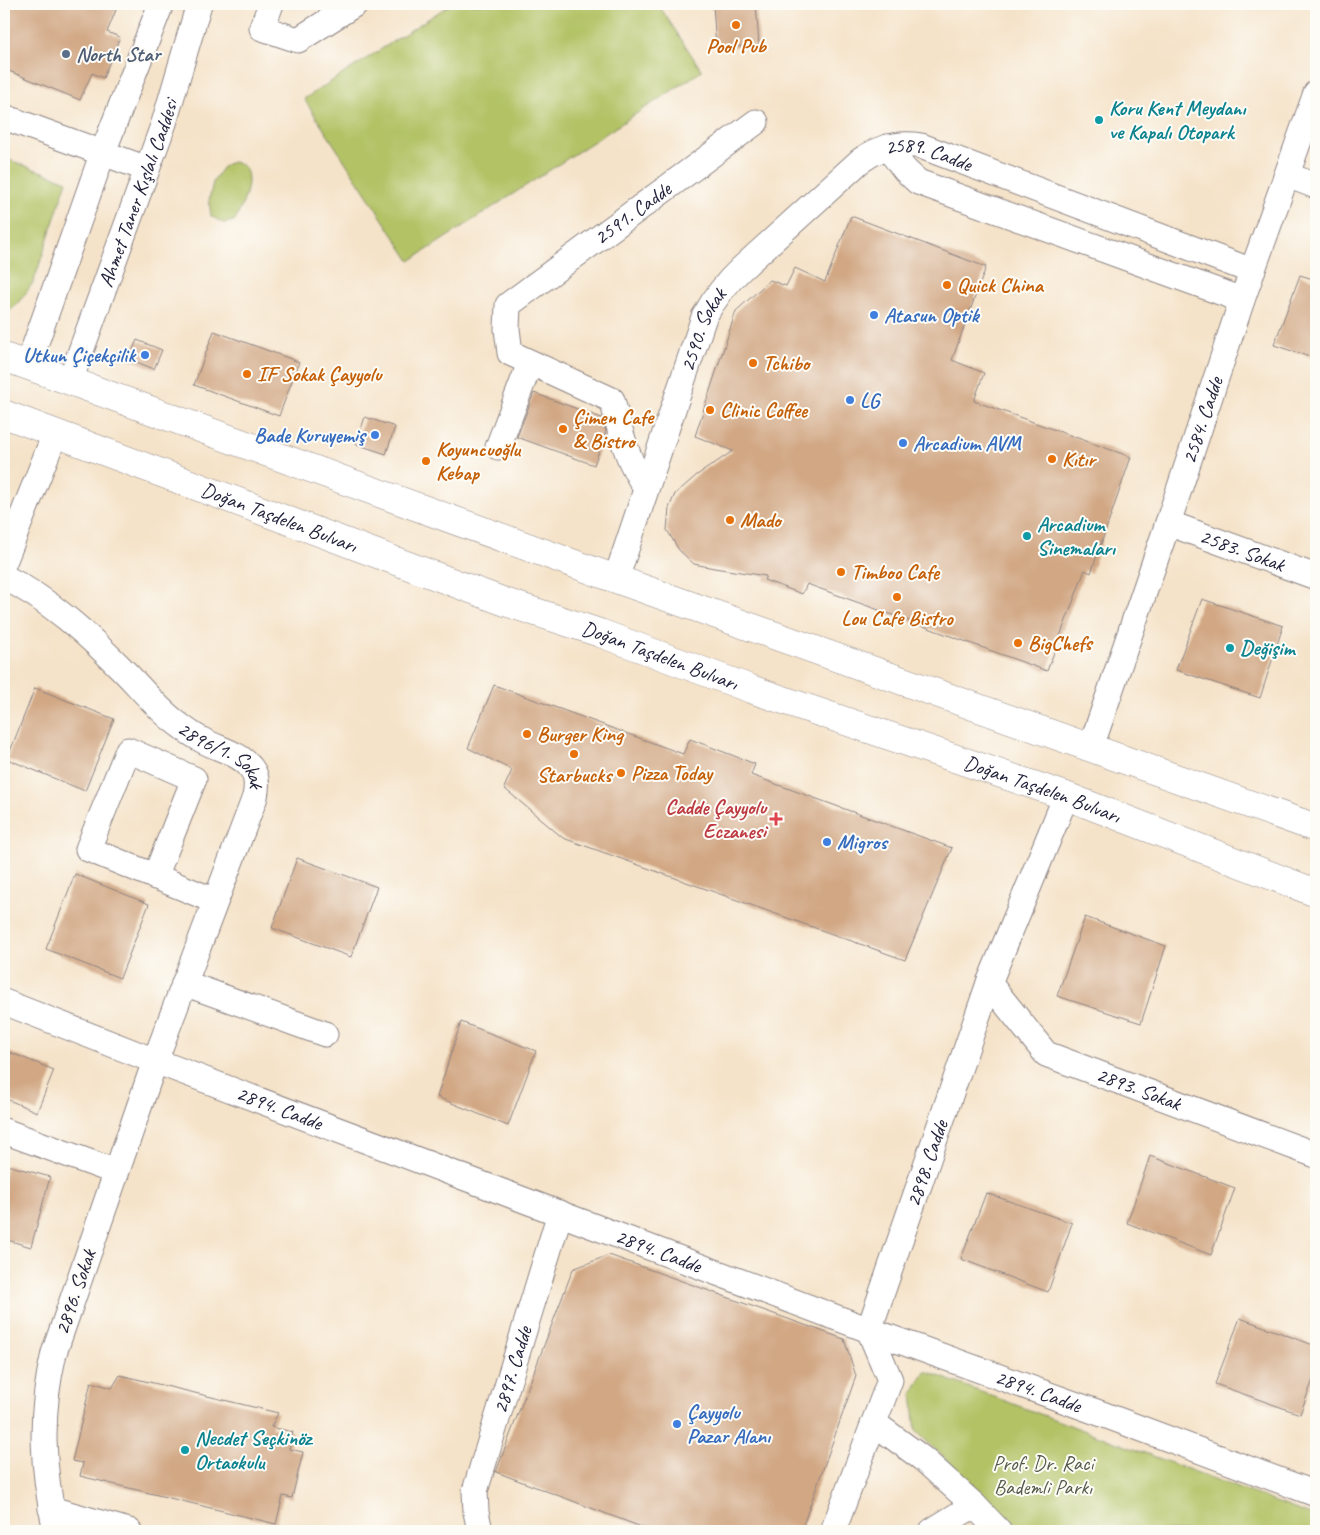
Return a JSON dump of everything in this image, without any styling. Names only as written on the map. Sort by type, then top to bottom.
[{"type":"main road","points":[[16,361],[616,579],[1316,828]]},
{"type":"main road","name":"Doğan Taşdelen Bulvarı","points":[[5,418],[55,434],[505,602],[600,633],[751,689],[1066,796],[1316,893]]},
{"type":"street","name":"Ahmet Taner Kışlalı Caddesi","points":[[16,361],[161,4]]},
{"type":"street","points":[[271,4],[262,28],[298,40],[355,4]]},
{"type":"street","name":"Ahmet Taner Kışlalı Caddesi","points":[[70,381],[164,123],[192,6]]},
{"type":"street","name":"2584. Cadde","points":[[1090,748],[1168,523],[1242,300],[1316,93]]},
{"type":"street","points":[[4,117],[147,169]]},
{"type":"street","name":"2591. Cadde","points":[[530,363],[510,354],[507,329],[508,305],[756,122]]},
{"type":"street","name":"2589. Cadde","points":[[1242,300],[918,182],[907,173],[887,147],[899,144],[921,146],[1252,272]]},
{"type":"street","name":"2590. Sokak","points":[[616,579],[704,317],[711,304],[730,279],[860,161],[887,147]]},
{"type":"street","points":[[1287,175],[1316,186]]},
{"type":"street","points":[[1059,234],[1072,203]]},
{"type":"street","points":[[498,447],[530,363],[612,400],[628,456],[646,488]]},
{"type":"street","points":[[4,562],[55,434]]},
{"type":"street","name":"2583. Sokak","points":[[1168,523],[1316,577]]},
{"type":"street","name":"2896/1. Sokak","points":[[4,578],[30,591],[72,622],[172,719],[202,740],[234,755],[250,767],[255,774],[257,782],[255,797],[155,1061]]},
{"type":"street","points":[[155,877],[194,779],[128,750],[88,849],[155,877],[215,901]]},
{"type":"street","name":"2898. Cadde","points":[[869,1330],[989,983],[1066,796]]},
{"type":"street","points":[[184,983],[325,1034]]},
{"type":"street","name":"2893. Sokak","points":[[989,983],[1046,1054],[1316,1155]]},
{"type":"street","name":"2894. Cadde","points":[[4,1002],[155,1061],[869,1330],[1316,1494]]},
{"type":"street","name":"2896. Sokak","points":[[53,1520],[45,1467],[43,1422],[48,1375],[155,1061]]},
{"type":"street","points":[[4,1131],[116,1172]]},
{"type":"street","name":"2897. Cadde","points":[[474,1530],[476,1512],[475,1491],[560,1213]]},
{"type":"street","points":[[833,1531],[890,1380],[869,1330]]},
{"type":"street","points":[[874,1423],[923,1459],[1000,1531]]},
{"type":"street","points":[[932,1531],[974,1505]]},
{"type":"street","points":[[53,1520],[129,1531]]},
{"type":"green space","points":[[451,4],[658,4],[702,71],[410,261],[304,99]]},
{"type":"green space","points":[[4,158],[67,181],[34,281],[19,303],[4,314]]},
{"type":"green space","points":[[233,162],[241,165],[246,171],[248,178],[247,187],[242,206],[234,221],[223,223],[211,216],[209,200],[213,182],[222,168]]},
{"type":"green space","name":"Prof. Dr. Raci Bademli Parkı","points":[[925,1371],[1316,1517],[1316,1531],[1020,1531],[916,1431],[912,1394]]},
{"type":"building","name":"North Star","points":[[4,4],[101,4],[116,10],[107,32],[120,37],[103,78],[92,73],[80,100],[4,69]]},
{"type":"building","name":"Pool Pub","points":[[713,4],[756,4],[759,45],[716,48]]},
{"type":"building","name":"Arcadium AVM","points":[[851,216],[986,267],[952,360],[984,373],[974,401],[1131,457],[1091,573],[1085,570],[1047,671],[807,584],[802,594],[764,580],[766,576],[694,564],[679,550],[667,530],[669,508],[675,494],[697,475],[733,451],[695,436],[736,311],[770,280],[786,286],[795,268],[825,282]]},
{"type":"building","points":[[1300,275],[1316,280],[1316,359],[1274,345]]},
{"type":"building","name":"IF Sokak Çayyolu","points":[[214,331],[299,362],[279,416],[194,385]]},
{"type":"building","name":"Utkun Çiçekçilik","points":[[137,340],[162,350],[154,369],[129,359]]},
{"type":"building","name":"Çimen Cafe & Bistro","points":[[534,393],[602,418],[606,432],[594,465],[517,437]]},
{"type":"building","name":"Bade Kuruyemiş","points":[[365,417],[395,427],[386,454],[356,444]]},
{"type":"building","name":"Değişim","points":[[1202,599],[1283,626],[1260,698],[1176,670]]},
{"type":"building","points":[[494,685],[683,754],[690,739],[755,764],[751,775],[952,848],[905,960],[563,838],[504,788],[512,770],[468,748]]},
{"type":"building","points":[[35,688],[114,719],[85,791],[7,759]]},
{"type":"building","points":[[297,858],[377,887],[351,957],[272,928]]},
{"type":"building","points":[[75,874],[149,904],[120,978],[46,949]]},
{"type":"building","points":[[1085,917],[1166,946],[1141,1023],[1057,996]]},
{"type":"building","points":[[461,1022],[536,1051],[508,1126],[437,1097]]},
{"type":"building","points":[[4,1050],[54,1070],[37,1112],[4,1098]]},
{"type":"building","points":[[1150,1156],[1235,1188],[1211,1255],[1127,1223]]},
{"type":"building","points":[[7,1165],[50,1177],[31,1247],[4,1239],[4,1176]]},
{"type":"building","points":[[986,1193],[1072,1223],[1048,1292],[961,1259]]},
{"type":"building","name":"Çayyolu Pazar Alanı","points":[[609,1255],[844,1339],[856,1376],[801,1531],[652,1531],[496,1472],[573,1269]]},
{"type":"building","points":[[1240,1318],[1316,1346],[1316,1372],[1300,1414],[1215,1384]]},
{"type":"building","name":"Necdet Seçkinöz Ortaokulu","points":[[120,1375],[278,1413],[271,1427],[293,1432],[289,1449],[303,1452],[292,1498],[283,1496],[276,1524],[80,1476],[83,1463],[72,1461],[91,1382],[112,1388]]},
{"type":"place","name":"Pool Pub","points":[[736,25]]},
{"type":"place","name":"North Star","points":[[66,54]]},
{"type":"place","name":"Koru Kent Meydanı ve Kapalı Otopark","points":[[1099,120]]},
{"type":"place","name":"Quick China","points":[[947,285]]},
{"type":"place","name":"Atasun Optik","points":[[874,315]]},
{"type":"place","name":"Utkun Çiçekçilik","points":[[145,355]]},
{"type":"place","name":"Tchibo","points":[[753,363]]},
{"type":"place","name":"IF Sokak Çayyolu","points":[[247,374]]},
{"type":"place","name":"LG","points":[[850,400]]},
{"type":"place","name":"Clinic Coffee","points":[[710,410]]},
{"type":"place","name":"Çimen Cafe & Bistro","points":[[563,429]]},
{"type":"place","name":"Bade Kuruyemiş","points":[[375,435]]},
{"type":"place","name":"Arcadium AVM","points":[[903,443]]},
{"type":"place","name":"Kıtır","points":[[1052,459]]},
{"type":"place","name":"Koyuncuoğlu Kebap","points":[[426,461]]},
{"type":"place","name":"Mado","points":[[730,520]]},
{"type":"place","name":"Arcadium Sinemaları","points":[[1027,536]]},
{"type":"place","name":"Timboo Cafe","points":[[841,572]]},
{"type":"place","name":"Lou Cafe Bistro","points":[[897,597]]},
{"type":"place","name":"BigChefs","points":[[1018,643]]},
{"type":"place","name":"Değişim","points":[[1230,648]]},
{"type":"place","name":"Burger King","points":[[527,734]]},
{"type":"place","name":"Starbucks","points":[[574,754]]},
{"type":"place","name":"Pizza Today","points":[[621,773]]},
{"type":"place","name":"Cadde Çayyolu Eczanesi","points":[[776,819]]},
{"type":"place","name":"Migros","points":[[827,842]]},
{"type":"place","name":"Çayyolu Pazar Alanı","points":[[677,1424]]},
{"type":"place","name":"Necdet Seçkinöz Ortaokulu","points":[[185,1450]]}]
